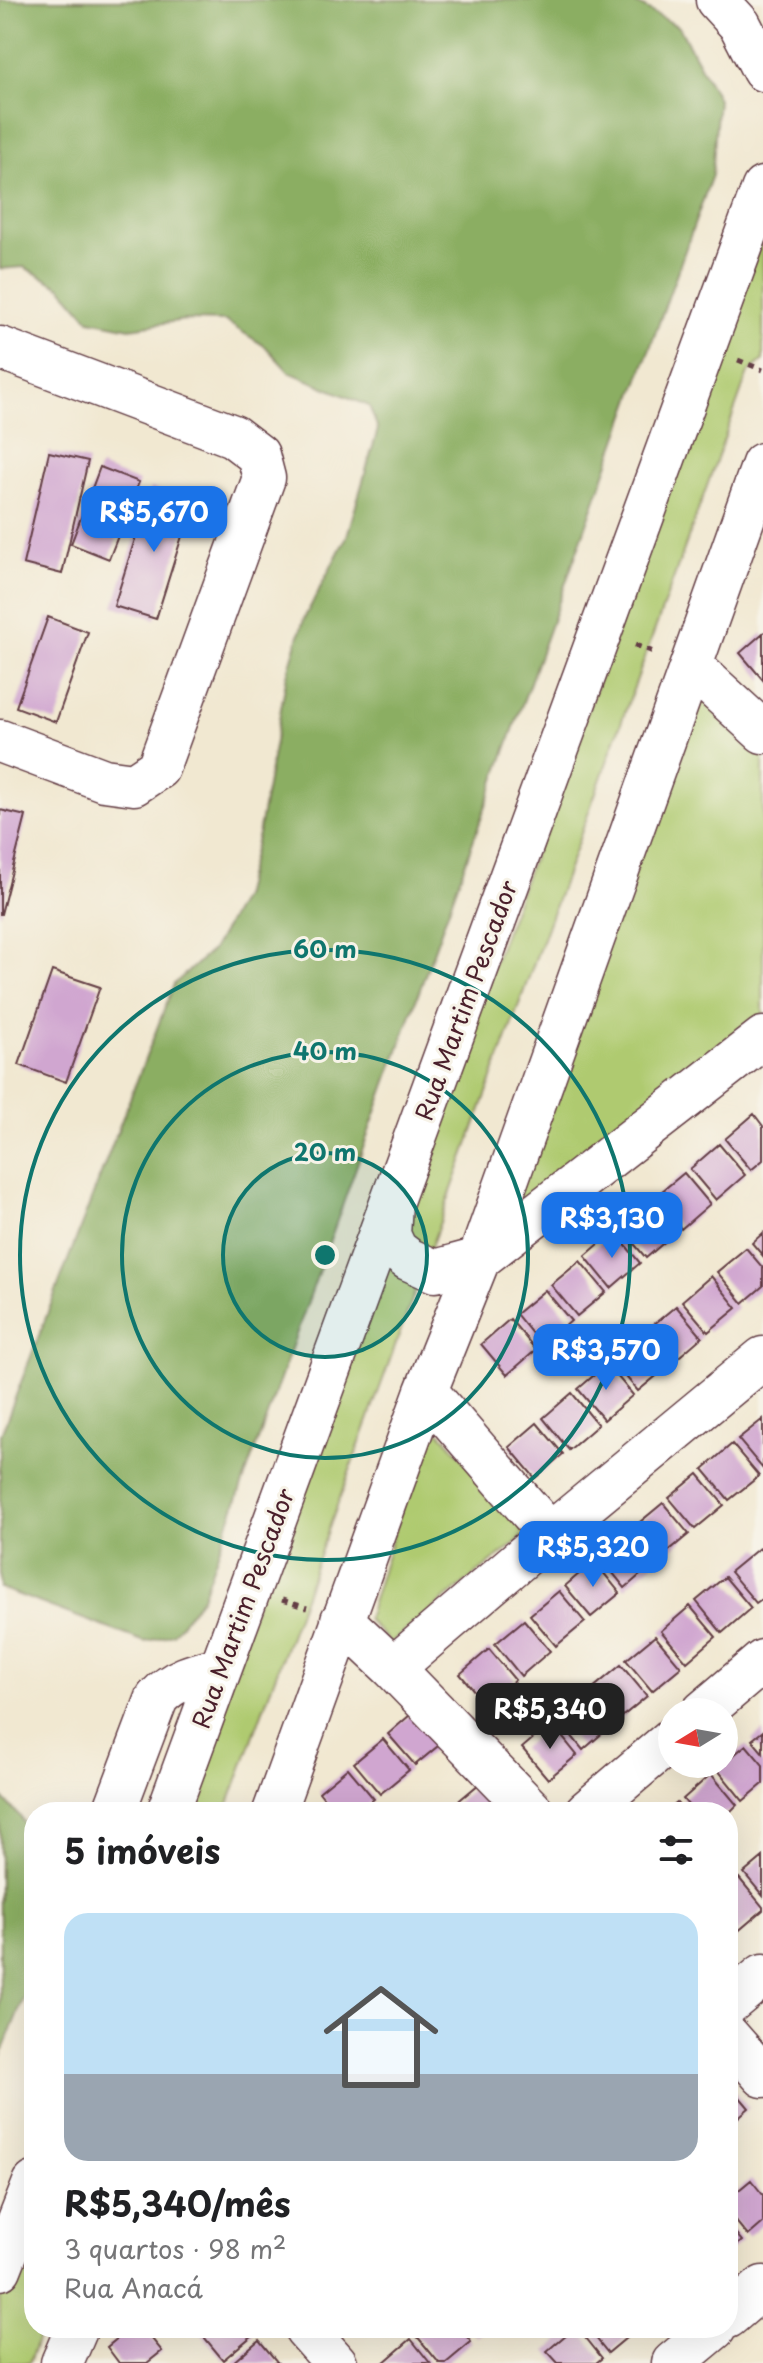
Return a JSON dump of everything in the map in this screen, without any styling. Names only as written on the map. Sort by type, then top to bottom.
[{"type":"street","points":[[717,0],[740,25],[763,70]]},
{"type":"street","name":"Rua Martim Pescador","points":[[172,1802],[763,188]]},
{"type":"street","points":[[0,348],[233,436],[258,455],[264,478],[158,768],[134,784],[104,780],[0,741]]},
{"type":"street","points":[[278,1802],[426,1391],[479,1259],[763,464]]},
{"type":"street","points":[[691,666],[763,732]]},
{"type":"street","points":[[392,1200],[389,1235],[396,1250],[408,1259],[435,1271],[479,1259],[763,1038]]},
{"type":"street","points":[[393,1668],[763,1358]]},
{"type":"street","points":[[426,1391],[550,1534]]},
{"type":"street","points":[[342,1620],[523,1802]]},
{"type":"street","points":[[719,1698],[763,1661]]},
{"type":"street","points":[[118,1802],[157,1698],[169,1685],[220,1668]]},
{"type":"street","points":[[598,1802],[658,1751]]},
{"type":"street","points":[[738,1996],[763,1975]]},
{"type":"street","points":[[738,2047],[763,2076]]},
{"type":"street","points":[[0,2269],[24,2208]]},
{"type":"street","points":[[738,2308],[763,2287]]},
{"type":"street","points":[[62,2363],[73,2338]]},
{"type":"street","points":[[673,2363],[703,2338]]},
{"type":"path","points":[[600,632],[691,666]]},
{"type":"path","points":[[249,1588],[342,1620]]},
{"type":"green space","points":[[0,0],[630,0],[679,27],[718,99],[712,175],[202,1597],[173,1634],[145,1642],[0,1588],[0,1437],[174,984],[213,949],[242,897],[259,830],[287,675],[304,619],[347,536],[378,429],[369,406],[289,372],[266,347],[225,321],[185,320],[130,328],[90,320],[61,287],[24,267],[0,269]]},
{"type":"green space","points":[[763,237],[763,360],[748,373],[230,1802],[183,1802]]},
{"type":"green space","points":[[691,671],[763,737],[763,1033],[485,1251]]},
{"type":"green space","points":[[429,1420],[529,1532],[390,1643],[367,1619]]},
{"type":"green space","points":[[0,1795],[24,1823],[24,1997],[0,2058]]},
{"type":"green space","points":[[24,2231],[24,2338],[38,2338],[29,2363],[0,2363],[0,2295]]},
{"type":"building","points":[[49,452],[88,461],[62,574],[23,564]]},
{"type":"building","points":[[100,467],[139,482],[109,559],[71,544]]},
{"type":"building","points":[[151,488],[193,501],[156,619],[114,606]]},
{"type":"building","points":[[48,617],[88,632],[56,722],[16,707]]},
{"type":"building","points":[[763,633],[763,680],[740,653]]},
{"type":"building","points":[[0,810],[26,816],[1,914],[0,914]]},
{"type":"building","points":[[52,971],[100,987],[66,1082],[19,1065]]},
{"type":"building","points":[[754,1114],[763,1126],[763,1160],[751,1170],[725,1139]]},
{"type":"building","points":[[719,1144],[745,1175],[716,1200],[690,1169]]},
{"type":"building","points":[[684,1173],[710,1204],[681,1229],[655,1197]]},
{"type":"building","points":[[649,1202],[675,1233],[646,1258],[620,1227]]},
{"type":"building","points":[[614,1231],[640,1263],[611,1288],[585,1256]]},
{"type":"building","points":[[763,1233],[763,1256],[752,1243]]},
{"type":"building","points":[[746,1248],[763,1268],[763,1286],[743,1303],[717,1272]]},
{"type":"building","points":[[580,1261],[606,1292],[577,1316],[551,1285]]},
{"type":"building","points":[[711,1276],[737,1308],[708,1332],[682,1301]]},
{"type":"building","points":[[545,1290],[571,1321],[542,1346],[516,1314]]},
{"type":"building","points":[[676,1306],[702,1337],[673,1362],[647,1330]]},
{"type":"building","points":[[510,1319],[536,1350],[507,1375],[481,1344]]},
{"type":"building","points":[[641,1335],[667,1367],[638,1391],[612,1360]]},
{"type":"building","points":[[607,1364],[633,1395],[604,1420],[578,1389]]},
{"type":"building","points":[[572,1393],[598,1425],[569,1450],[543,1418]]},
{"type":"building","points":[[763,1419],[763,1469],[738,1439]]},
{"type":"building","points":[[537,1423],[563,1454],[535,1478],[509,1447]]},
{"type":"building","points":[[732,1444],[759,1476],[729,1500],[703,1469]]},
{"type":"building","points":[[698,1474],[724,1505],[695,1529],[669,1498]]},
{"type":"building","points":[[663,1503],[689,1534],[660,1558],[634,1527]]},
{"type":"building","points":[[628,1532],[654,1563],[625,1588],[599,1556]]},
{"type":"building","points":[[759,1548],[763,1552],[763,1598],[756,1603],[730,1572]]},
{"type":"building","points":[[594,1561],[620,1593],[591,1617],[565,1586]]},
{"type":"building","points":[[725,1577],[751,1608],[722,1633],[696,1601]]},
{"type":"building","points":[[559,1591],[585,1622],[556,1646],[530,1615]]},
{"type":"building","points":[[690,1606],[716,1637],[687,1662],[661,1631]]},
{"type":"building","points":[[524,1620],[550,1651],[521,1676],[495,1644]]},
{"type":"building","points":[[655,1636],[681,1667],[652,1691],[626,1660]]},
{"type":"building","points":[[489,1649],[515,1680],[486,1705],[460,1674]]},
{"type":"building","points":[[621,1665],[647,1696],[618,1720],[592,1689]]},
{"type":"building","points":[[586,1694],[612,1725],[583,1750],[557,1718]]},
{"type":"building","points":[[417,1709],[444,1741],[415,1765],[388,1734]]},
{"type":"building","points":[[551,1723],[577,1755],[548,1779],[522,1748]]},
{"type":"building","points":[[763,1731],[763,1753],[752,1740]]},
{"type":"building","points":[[383,1739],[409,1770],[380,1794],[354,1763]]},
{"type":"building","points":[[746,1745],[763,1765],[763,1784],[743,1801],[724,1778],[738,1778],[738,1752]]},
{"type":"building","points":[[348,1768],[374,1799],[371,1802],[327,1802],[319,1792]]},
{"type":"building","points":[[707,1778],[714,1778],[734,1802],[686,1802],[683,1799]]},
{"type":"building","points":[[479,1784],[494,1802],[457,1802]]},
{"type":"building","points":[[763,1857],[763,1896],[744,1873]]},
{"type":"building","points":[[738,1879],[763,1910],[738,1931]]},
{"type":"building","points":[[738,2095],[749,2108],[738,2117]]},
{"type":"building","points":[[751,2180],[763,2195],[763,2223],[748,2236],[738,2224],[738,2191]]},
{"type":"building","points":[[118,2338],[151,2338],[162,2351],[147,2363],[119,2363],[107,2347]]},
{"type":"building","points":[[205,2338],[249,2338],[223,2360]]},
{"type":"building","points":[[418,2338],[468,2338],[471,2342],[446,2363],[439,2363]]},
{"type":"building","points":[[562,2338],[586,2338],[602,2358],[596,2363],[558,2363],[547,2351]]},
{"type":"building","points":[[596,2338],[626,2338],[608,2353]]},
{"type":"building","points":[[411,2339],[430,2363],[383,2363]]},
{"type":"building","points":[[259,2340],[278,2363],[232,2363]]}]
